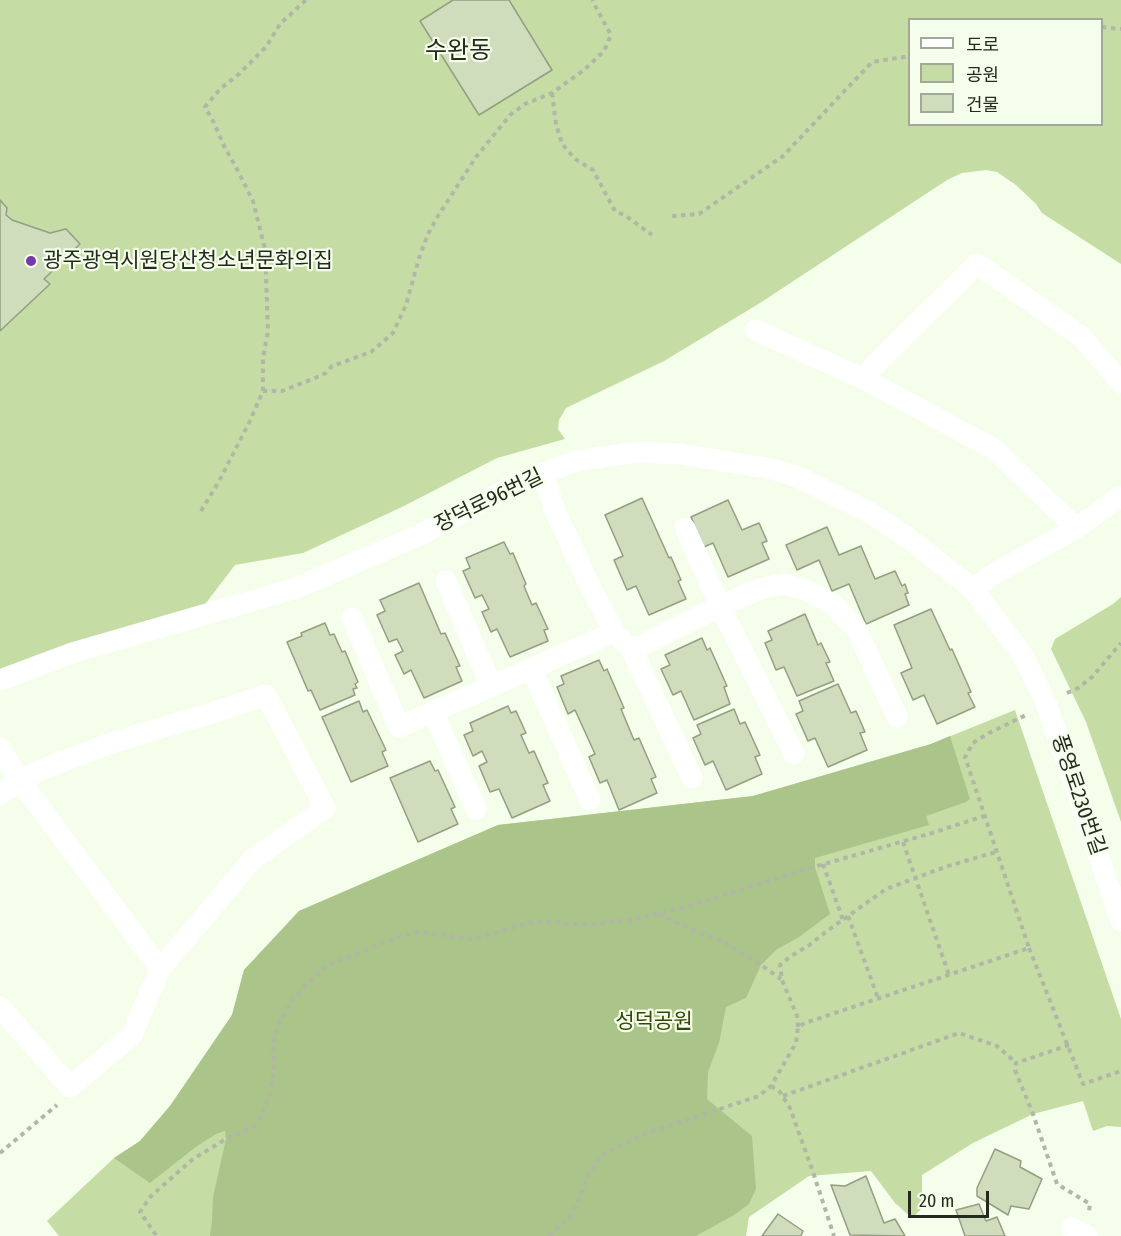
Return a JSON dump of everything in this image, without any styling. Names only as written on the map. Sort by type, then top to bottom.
[{"type":"street","points":[[862,378],[977,264],[1081,336],[1121,383]]},
{"type":"street","points":[[755,330],[862,378],[994,449],[1076,528]]},
{"type":"street","name":"장덕로96번길","points":[[0,680],[72,653],[296,588],[420,535],[516,484],[543,473],[576,461],[637,452],[680,454],[772,470],[798,477],[869,512],[908,538],[973,589],[1023,656],[1046,703]]},
{"type":"street","points":[[543,473],[554,508],[589,584],[614,632],[632,650],[692,778]]},
{"type":"street","points":[[973,589],[992,575],[1076,528],[1121,496]]},
{"type":"street","points":[[685,528],[720,606],[794,754]]},
{"type":"street","points":[[446,580],[491,686]]},
{"type":"street","points":[[632,650],[720,606],[762,588],[783,584],[804,589],[832,604],[856,628],[897,717]]},
{"type":"street","points":[[352,618],[399,727],[614,632]]},
{"type":"street","points":[[531,668],[590,800]]},
{"type":"street","points":[[0,794],[39,771],[111,743],[266,695],[325,808],[253,859],[160,969],[132,1035],[70,1088],[0,1007]]},
{"type":"street","name":"풍영로230번길","points":[[1046,703],[1121,921]]},
{"type":"street","points":[[433,712],[476,809]]},
{"type":"street","points":[[0,748],[21,782],[160,969]]},
{"type":"path","points":[[201,512],[249,423],[263,391],[263,358],[268,332],[265,249],[253,201],[205,107],[220,89],[266,47],[280,24],[306,0]]},
{"type":"path","points":[[263,391],[282,391],[315,378],[326,373],[332,366],[371,352],[393,333],[406,305],[428,234],[476,157],[510,115],[525,104],[552,93],[584,70],[604,51],[611,35],[592,0]]},
{"type":"path","points":[[1103,27],[1121,29]]},
{"type":"path","points":[[672,216],[699,214],[783,156],[872,62],[908,56]]},
{"type":"path","points":[[552,93],[556,124],[562,144],[574,159],[593,170],[615,211],[652,235]]},
{"type":"path","points":[[965,757],[1029,948],[1083,1084],[1121,1071]]},
{"type":"path","points":[[155,1236],[140,1212],[151,1196],[193,1160],[226,1139],[254,1126],[261,1117],[271,1091],[274,1069],[273,1047],[279,1024],[291,1002],[328,965],[401,936],[418,932],[472,939],[529,923],[590,925],[632,920],[693,905],[984,816]]},
{"type":"path","points":[[903,842],[949,975]]},
{"type":"path","points":[[551,1235],[569,1218],[589,1173],[603,1154],[647,1133],[759,1095],[771,1086],[796,1043],[798,1027],[797,1016],[782,980],[780,965],[886,889],[945,867],[996,852]]},
{"type":"path","points":[[823,864],[843,920]]},
{"type":"path","points":[[658,914],[722,941],[782,980]]},
{"type":"path","points":[[848,916],[878,998]]},
{"type":"path","points":[[798,1027],[1029,948]]},
{"type":"path","points":[[783,1096],[958,1033],[997,1046],[1016,1063]]},
{"type":"path","points":[[1016,1063],[1069,1045]]},
{"type":"path","points":[[1016,1063],[1015,1070],[1033,1114],[1057,1185],[1090,1204],[1089,1215]]},
{"type":"path","points":[[771,1086],[780,1092],[790,1108],[834,1236]]},
{"type":"path","points":[[0,1153],[63,1099],[70,1088]]},
{"type":"green space","points":[[0,0],[1121,0],[1121,264],[1042,213],[1016,185],[997,172],[986,170],[962,173],[947,180],[760,303],[664,361],[566,408],[559,420],[558,429],[565,439],[497,458],[404,506],[303,553],[235,565],[196,616],[0,682]]},
{"type":"green space","points":[[1121,597],[1121,822],[1086,722],[1051,649],[1055,639]]},
{"type":"green space","name":"성덕공원","points":[[1015,710],[1121,1019],[1121,1127],[1107,1126],[1093,1131],[1083,1101],[1033,1114],[973,1143],[922,1175],[922,1208],[912,1218],[895,1203],[871,1171],[809,1176],[749,1217],[746,1236],[59,1236],[47,1221],[114,1158],[140,1141],[170,1106],[232,1015],[244,970],[299,911],[498,825],[753,796],[931,744]]},
{"type":"green space","name":"성덕공원","points":[[950,736],[970,799],[926,816],[929,825],[815,858],[815,867],[830,914],[799,937],[776,950],[761,965],[746,998],[726,1007],[719,1043],[708,1072],[707,1099],[752,1136],[756,1189],[749,1204],[696,1236],[210,1236],[213,1197],[226,1139],[225,1131],[197,1146],[150,1183],[114,1158],[140,1141],[170,1106],[232,1015],[244,970],[299,911],[498,825],[753,796],[931,744]]},
{"type":"building","points":[[453,0],[509,0],[552,70],[479,115],[420,21]]},
{"type":"building","name":"광주광역시원당산청소년문화의집","points":[[0,200],[7,208],[6,215],[12,220],[50,233],[66,229],[80,244],[44,279],[50,284],[0,331]]},
{"type":"building","points":[[642,498],[669,558],[671,557],[686,599],[649,615],[636,586],[627,590],[614,560],[623,556],[605,515]]},
{"type":"building","points":[[728,500],[742,530],[759,523],[767,541],[762,543],[769,559],[728,577],[713,543],[704,547],[691,517]]},
{"type":"building","points":[[827,527],[839,555],[861,546],[875,579],[895,571],[902,586],[905,584],[908,593],[905,594],[909,605],[866,624],[849,584],[832,591],[819,560],[797,570],[786,545]]},
{"type":"building","points":[[504,542],[510,554],[513,553],[532,605],[536,603],[548,629],[544,630],[548,641],[510,657],[497,629],[491,632],[482,612],[489,609],[482,595],[475,598],[463,571],[470,568],[466,558]]},
{"type":"building","points":[[419,583],[441,634],[445,633],[460,666],[456,667],[462,681],[424,698],[411,670],[404,674],[395,655],[403,651],[397,639],[389,642],[377,615],[385,611],[380,600]]},
{"type":"building","points":[[931,609],[950,650],[952,649],[971,692],[968,693],[975,707],[937,724],[924,695],[913,700],[901,673],[912,668],[894,625]]},
{"type":"building","points":[[805,614],[818,645],[821,643],[830,662],[826,663],[834,681],[797,696],[784,667],[776,670],[765,643],[772,640],[768,631]]},
{"type":"building","points":[[325,623],[330,635],[334,634],[342,652],[345,651],[358,682],[355,684],[357,688],[353,689],[355,695],[320,710],[311,690],[308,691],[287,642]]},
{"type":"building","points":[[702,638],[707,650],[710,648],[727,686],[724,687],[730,704],[694,720],[681,691],[673,695],[661,669],[670,665],[665,655]]},
{"type":"building","points":[[599,660],[604,671],[607,669],[624,708],[621,709],[634,740],[639,738],[656,777],[651,779],[657,793],[619,810],[607,780],[600,783],[589,757],[595,754],[575,710],[568,714],[557,687],[564,684],[561,676]]},
{"type":"building","points":[[838,684],[851,713],[856,711],[865,732],[860,733],[867,750],[828,767],[815,738],[808,741],[796,714],[803,711],[799,701]]},
{"type":"building","points":[[359,701],[363,712],[367,710],[386,750],[382,752],[388,766],[351,782],[322,717]]},
{"type":"building","points":[[508,706],[511,713],[516,711],[526,733],[521,735],[529,753],[534,751],[548,783],[543,785],[550,801],[512,818],[499,789],[490,792],[479,766],[487,762],[482,751],[473,756],[464,735],[473,731],[470,723]]},
{"type":"building","points":[[734,709],[740,724],[745,722],[760,755],[755,757],[762,774],[726,790],[713,761],[705,765],[693,738],[701,734],[697,725]]},
{"type":"building","points":[[430,761],[435,771],[438,770],[455,807],[451,809],[458,824],[418,842],[390,778]]},
{"type":"building","points":[[995,1149],[1021,1161],[1020,1167],[1042,1179],[1029,1209],[1011,1206],[1008,1215],[977,1196],[977,1188]]},
{"type":"building","points":[[866,1176],[884,1223],[895,1219],[905,1236],[850,1235],[831,1185],[845,1186]]},
{"type":"building","points":[[979,1204],[986,1221],[997,1217],[1005,1236],[965,1236],[956,1210]]},
{"type":"building","points":[[778,1214],[803,1231],[801,1236],[762,1236]]},
{"type":"place","name":"광주광역시원당산청소년문화의집","points":[[31,261]]},
{"type":"district","name":"수완동","points":[[458,51]]}]
